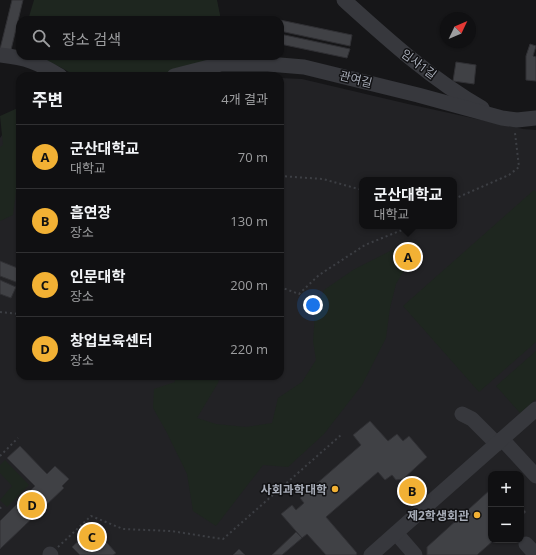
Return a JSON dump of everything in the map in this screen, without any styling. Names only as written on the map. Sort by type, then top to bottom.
[{"type":"street","name":"임사1길","points":[[344,0],[396,47],[442,82],[475,104],[502,118]]},
{"type":"street","points":[[0,55],[16,57]]},
{"type":"street","points":[[29,60],[40,64],[53,72]]},
{"type":"street","name":"관여길","points":[[190,72],[221,64],[268,64],[304,67],[418,95],[502,118],[517,120],[536,118]]},
{"type":"street","points":[[373,554],[536,409]]},
{"type":"street","points":[[462,414],[472,419],[500,442],[536,476]]},
{"type":"street","points":[[396,534],[415,555]]},
{"type":"street","points":[[526,544],[536,555]]},
{"type":"path","points":[[457,198],[509,176],[519,167],[514,134],[517,120]]},
{"type":"path","points":[[284,176],[323,179],[359,189]]},
{"type":"path","points":[[284,288],[299,294],[319,274],[365,245],[405,229]]},
{"type":"path","points":[[0,312],[16,314]]},
{"type":"path","points":[[51,555],[91,516],[123,529],[171,531],[223,539],[341,435]]},
{"type":"path","points":[[0,456],[18,438]]},
{"type":"shaded area","points":[[34,0],[217,0],[220,16],[29,16]]},
{"type":"shaded area","points":[[45,60],[221,60],[178,72],[69,72]]},
{"type":"shaded area","points":[[284,78],[302,79],[408,104],[523,129],[536,130],[536,555],[0,555],[0,138],[16,115],[16,380],[284,380]]},
{"type":"shaded area","points":[[16,109],[16,192],[13,215],[0,221],[0,147],[3,145],[0,116]]},
{"type":"shaded area","points":[[534,190],[536,192],[536,342],[479,392],[403,306]]},
{"type":"shaded area","points":[[420,243],[396,284],[390,308],[386,338],[362,385],[324,434],[288,467],[263,465],[216,526],[193,511],[187,474],[153,408],[154,389],[175,382],[175,380],[219,380],[197,418],[216,424],[246,427],[272,423],[278,398],[302,382],[316,360],[313,341],[315,314],[324,290],[353,270],[392,250]]},
{"type":"shaded area","points":[[536,351],[536,399],[520,413],[496,386]]},
{"type":"shaded area","points":[[5,460],[29,485],[7,507],[0,500],[12,486],[0,473],[0,465]]},
{"type":"building","points":[[12,0],[23,0],[19,16],[16,16],[16,29],[11,50],[0,49]]},
{"type":"building","points":[[284,21],[352,35],[350,46],[284,32]]},
{"type":"building","points":[[284,35],[350,49],[347,58],[284,45]]},
{"type":"building","points":[[530,44],[536,46],[533,56],[536,57],[536,81],[526,80],[526,56]]},
{"type":"building","points":[[456,62],[476,65],[474,84],[453,81]]},
{"type":"building","points":[[0,261],[16,267],[16,282],[0,276]]},
{"type":"building","points":[[0,280],[16,287],[11,298],[0,294]]},
{"type":"building","name":"사회과학대학","points":[[370,421],[388,441],[397,434],[403,441],[409,436],[427,457],[403,479],[396,480],[392,475],[385,480],[378,472],[326,517],[357,553],[356,555],[326,555],[307,534],[302,538],[281,514],[292,505],[296,510],[304,503],[300,498],[361,445],[353,435]]},
{"type":"building","points":[[20,446],[47,474],[55,466],[69,479],[62,486],[64,488],[0,549],[0,521],[35,486],[7,458]]},
{"type":"building","points":[[414,481],[422,490],[410,501],[402,492]]},
{"type":"building","name":"제2학생회관","points":[[488,492],[488,543],[491,543],[477,555],[427,555],[427,547]]},
{"type":"building","points":[[93,527],[116,553],[113,555],[80,555],[72,547]]},
{"type":"building","points":[[296,532],[302,538],[282,555],[272,555]]},
{"type":"building","points":[[239,549],[245,555],[233,555]]},
{"type":"place","name":"군산대학교","points":[[408,257]]},
{"type":"place","name":"사회과학대학","points":[[335,489]]},
{"type":"place","name":"흡연장","points":[[412,491]]},
{"type":"place","name":"창업보육센터","points":[[32,505]]},
{"type":"place","name":"제2학생회관","points":[[477,515]]},
{"type":"place","name":"인문대학","points":[[92,537]]}]
